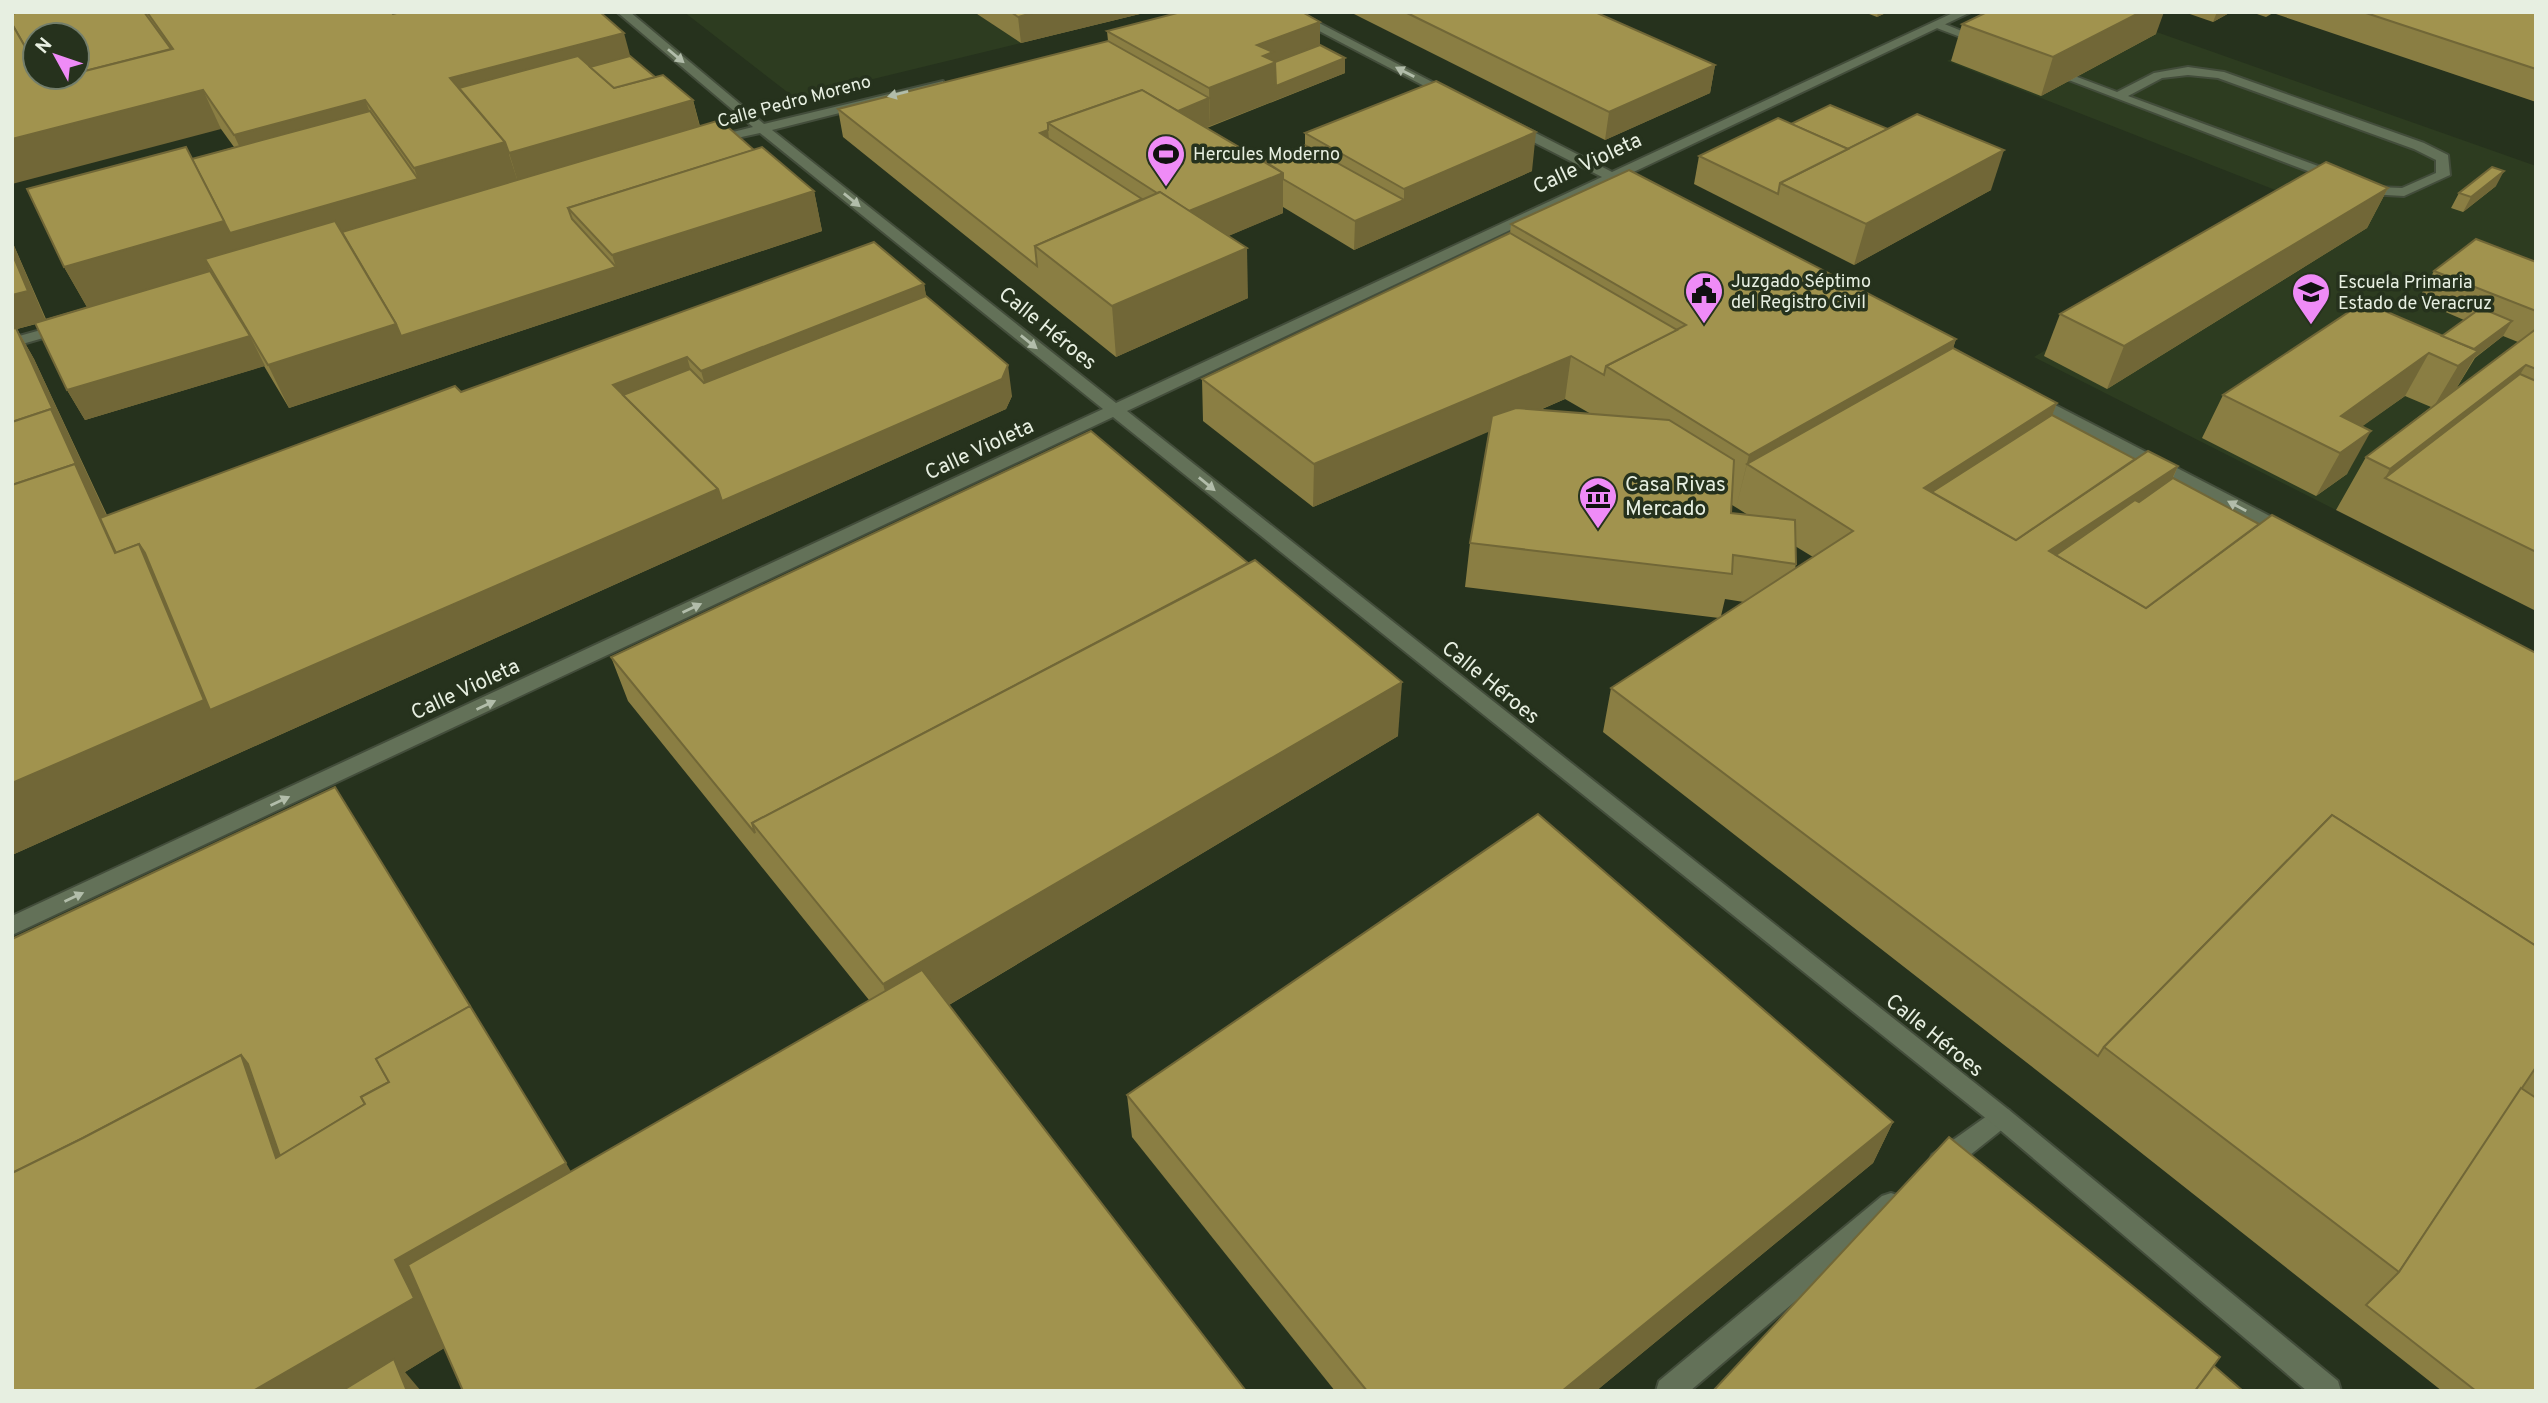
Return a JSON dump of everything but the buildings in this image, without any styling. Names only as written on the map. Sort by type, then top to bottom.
[{"type":"street","name":"Calle Héroes","points":[[623,12],[761,128],[2001,1117],[2328,1391]]},
{"type":"street","points":[[1289,12],[1462,101]]},
{"type":"street","name":"Calle Violeta","points":[[12,926],[1965,12]]},
{"type":"street","points":[[1938,25],[1988,43]]},
{"type":"street","points":[[2072,79],[2373,191],[2404,191],[2443,175],[2443,158],[2419,146],[2220,75],[2186,70],[2162,71],[2120,95]]},
{"type":"street","name":"Calle Pedro Moreno","points":[[694,147],[947,82]]},
{"type":"street","points":[[1500,120],[1636,190]]},
{"type":"street","points":[[12,343],[79,324]]},
{"type":"street","points":[[2014,389],[2307,542]]},
{"type":"street","points":[[1670,1391],[1918,1182],[2001,1117]]},
{"type":"shaded area","points":[[684,12],[974,12],[1021,43],[795,98]]},
{"type":"shaded area","points":[[2047,12],[2100,12],[2536,166],[2536,356],[2336,510],[2034,357],[2298,199],[1947,61]]},
{"type":"place","name":"Hercules Moderno","points":[[1166,188]]},
{"type":"place","name":"Juzgado Séptimo del Registro Civil","points":[[1704,325]]},
{"type":"place","name":"Escuela Primaria Estado de Veracruz","points":[[2311,326]]},
{"type":"place","name":"Casa Rivas Mercado","points":[[1598,530]]}]
